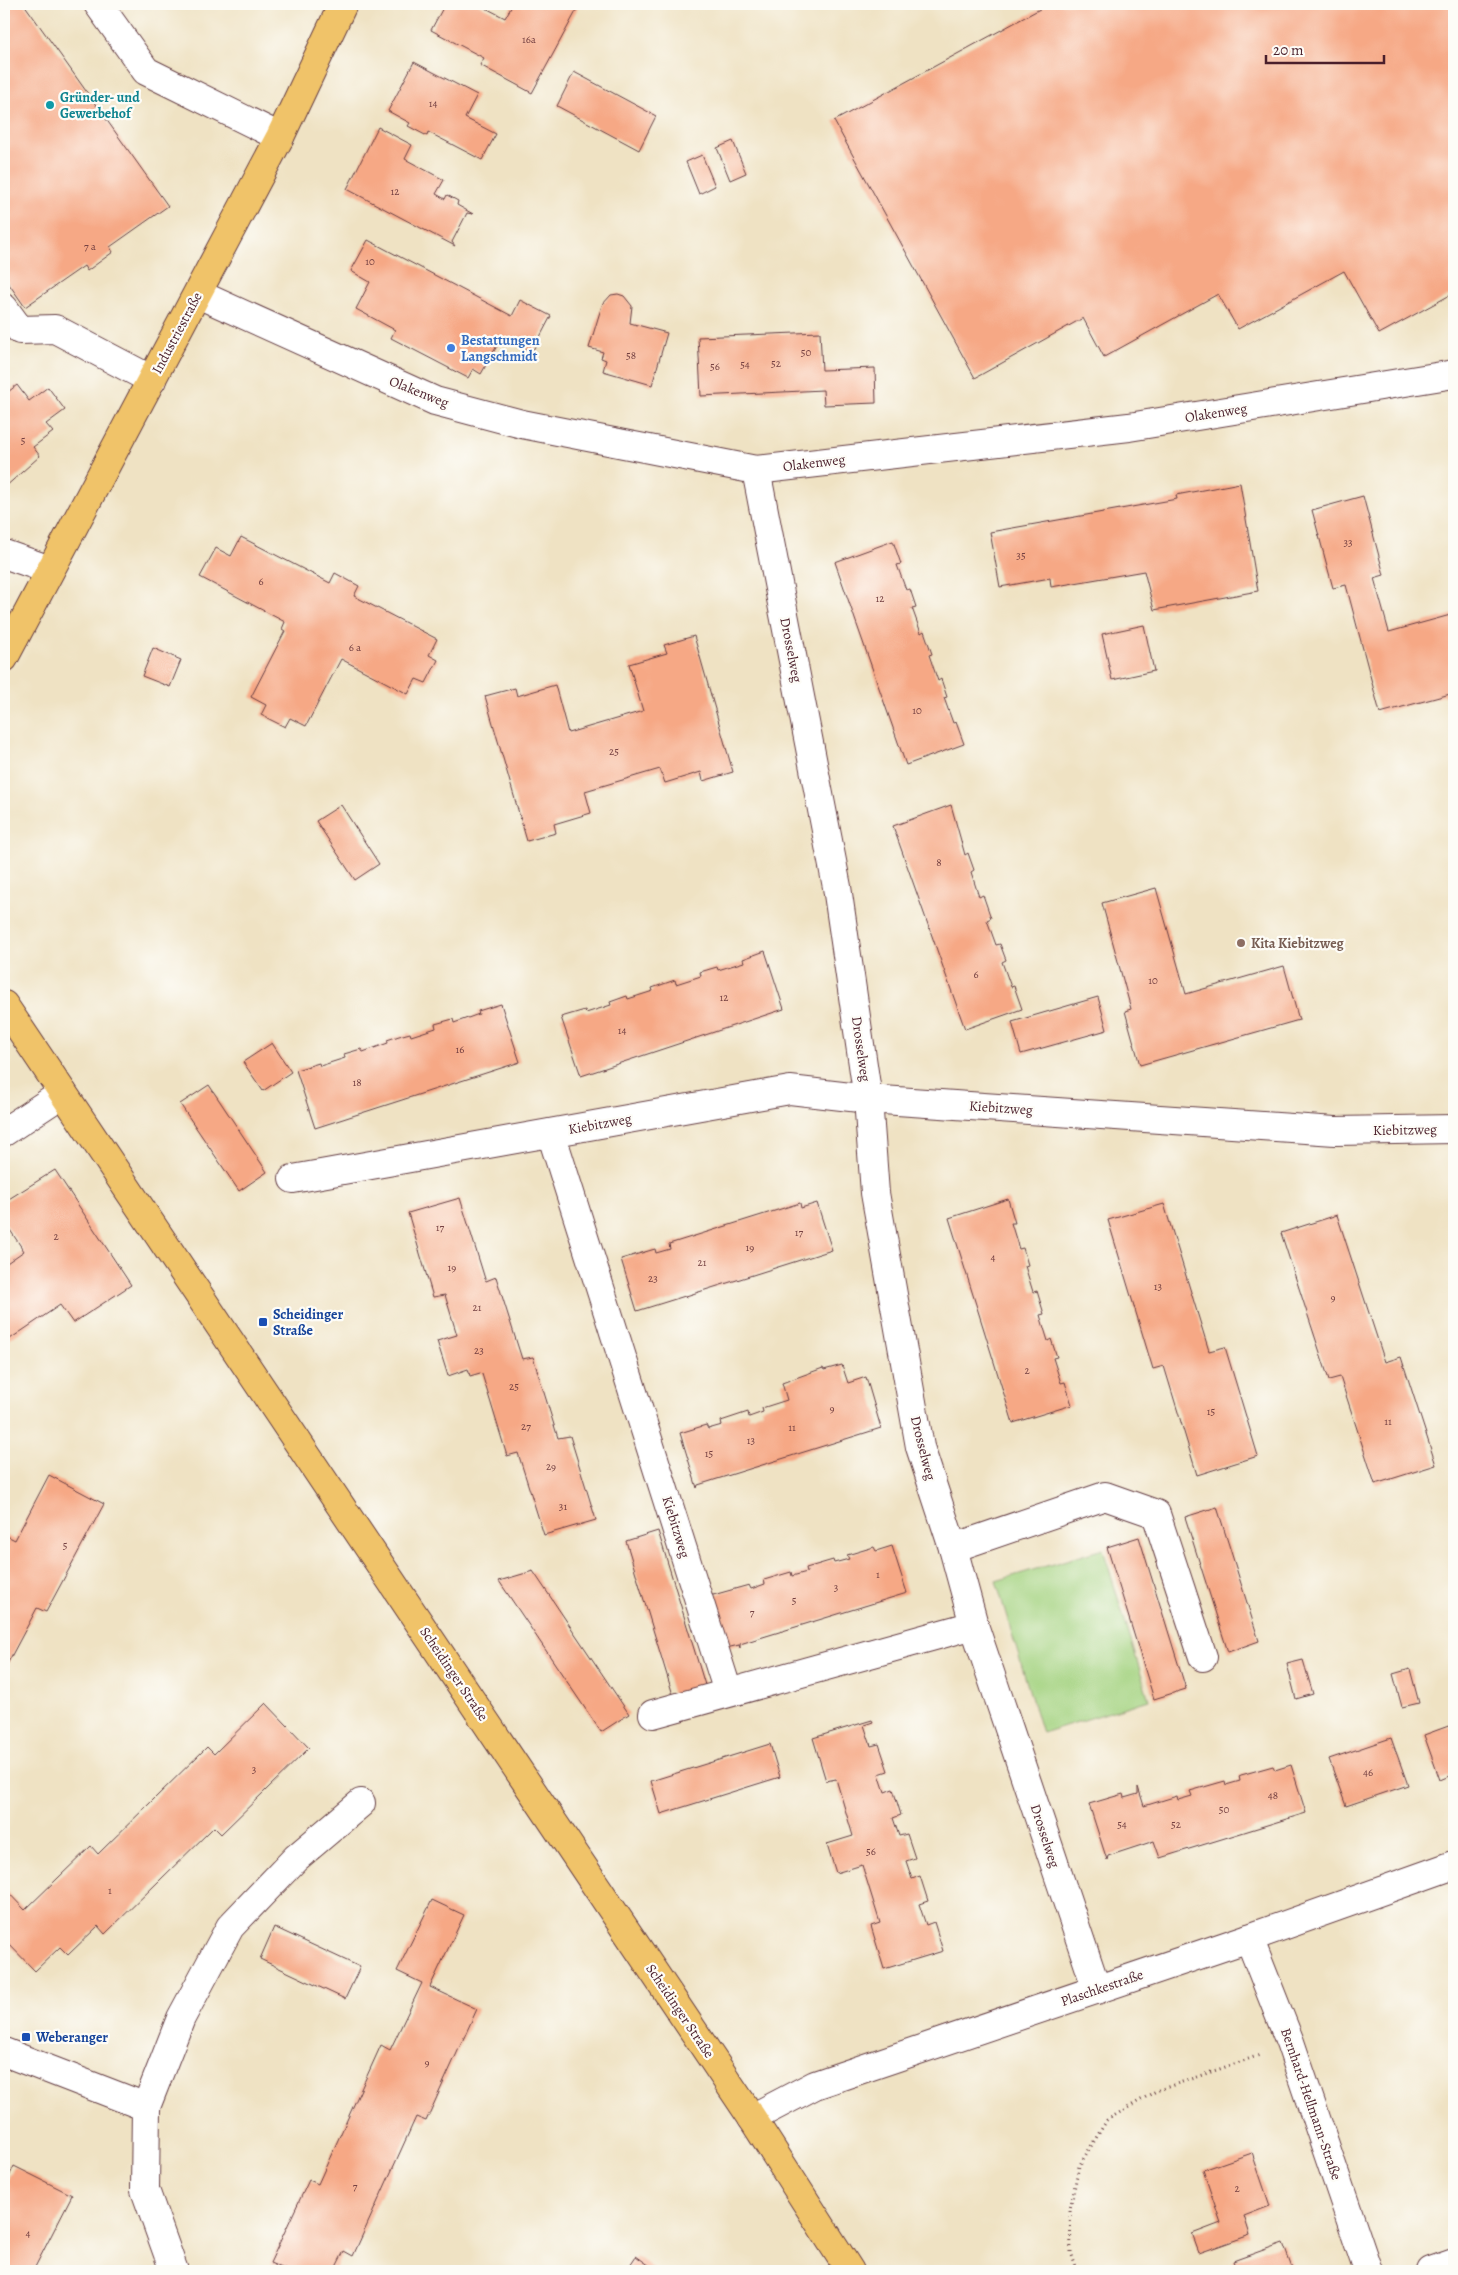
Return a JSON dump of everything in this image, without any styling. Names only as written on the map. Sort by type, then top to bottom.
[{"type":"main road","name":"Industriestraße","points":[[4,657],[280,138],[343,4]]},
{"type":"main road","name":"Scheidinger Straße","points":[[4,1005],[752,2118],[850,2271]]},
{"type":"street","points":[[98,4],[146,71],[280,138]]},
{"type":"street","name":"Olakenweg","points":[[198,294],[436,401],[522,424],[756,470],[1129,427],[1454,374]]},
{"type":"street","points":[[4,308],[20,330],[55,328],[152,380]]},
{"type":"street","name":"Drosselweg","points":[[756,470],[837,887],[868,1099],[875,1192],[920,1447],[953,1548],[974,1625],[1096,1990]]},
{"type":"street","points":[[4,554],[50,570]]},
{"type":"street","name":"Kiebitzweg","points":[[293,1179],[790,1090],[868,1099],[1335,1131],[1454,1129]]},
{"type":"street","points":[[4,1132],[63,1092]]},
{"type":"street","name":"Kiebitzweg","points":[[551,1133],[728,1692]]},
{"type":"street","points":[[953,1548],[1105,1496],[1156,1514],[1203,1657]]},
{"type":"street","points":[[654,1714],[974,1625]]},
{"type":"street","points":[[174,2271],[145,2190],[146,2107],[181,2018],[230,1927],[296,1858],[361,1803]]},
{"type":"street","name":"Plaschkestraße","points":[[752,2118],[815,2085],[1249,1938],[1454,1865]]},
{"type":"street","name":"Bernhard-Hellmann-Straße","points":[[1249,1938],[1290,2042],[1368,2271]]},
{"type":"street","points":[[4,2052],[146,2107]]},
{"type":"street","points":[[1431,2271],[1454,2263]]},
{"type":"path","points":[[1077,2271],[1071,2252],[1070,2210],[1079,2166],[1107,2120],[1156,2091],[1258,2056],[1290,2042]]},
{"type":"green space","points":[[1103,1549],[1149,1700],[1042,1733],[996,1581]]},
{"type":"building","name":"Gründer- und Gewerbehof","points":[[4,4],[24,4],[168,206],[110,247],[113,252],[87,271],[84,266],[25,307],[4,277]]},
{"type":"building","points":[[445,4],[478,4],[505,18],[513,4],[580,4],[532,93],[480,65],[484,58],[431,30]]},
{"type":"building","points":[[1049,4],[1454,4],[1454,293],[1379,334],[1344,271],[1238,329],[1218,294],[1104,357],[1083,318],[975,378],[834,121]]},
{"type":"building","points":[[414,62],[477,95],[465,118],[496,134],[482,160],[428,132],[427,136],[408,126],[410,123],[388,111]]},
{"type":"building","points":[[574,72],[656,116],[639,150],[557,106]]},
{"type":"building","points":[[378,127],[412,145],[405,159],[444,180],[436,194],[445,199],[447,195],[458,201],[457,205],[473,214],[467,213],[452,242],[455,246],[347,189]]},
{"type":"building","points":[[733,141],[746,173],[730,180],[717,148]]},
{"type":"building","points":[[702,155],[715,186],[699,194],[686,162]]},
{"type":"building","points":[[368,240],[512,316],[520,300],[551,316],[532,352],[502,337],[481,374],[473,369],[468,378],[391,338],[395,330],[356,309],[370,282],[351,271]]},
{"type":"building","points":[[618,294],[624,296],[632,306],[630,323],[667,333],[652,385],[603,371],[606,360],[601,358],[603,352],[589,348],[602,305],[611,295]]},
{"type":"building","points":[[820,332],[822,370],[875,368],[876,403],[824,405],[823,390],[701,396],[698,337]]},
{"type":"building","points":[[17,385],[29,401],[48,387],[65,410],[46,424],[53,432],[33,447],[40,456],[4,488],[4,395]]},
{"type":"building","points":[[1240,483],[1258,591],[1154,610],[1144,571],[1051,587],[1050,578],[1000,587],[990,532],[1177,499],[1176,495]]},
{"type":"building","points":[[1363,496],[1384,575],[1374,578],[1389,632],[1454,614],[1454,693],[1380,713],[1346,585],[1333,588],[1312,510]]},
{"type":"building","points":[[241,537],[330,583],[335,573],[359,586],[354,596],[437,639],[429,655],[438,660],[426,683],[416,679],[408,694],[341,659],[306,726],[290,718],[285,727],[261,715],[266,705],[251,697],[285,631],[282,629],[285,622],[200,577],[216,548],[231,556]]},
{"type":"building","points":[[893,541],[901,564],[897,565],[906,590],[910,589],[916,607],[912,608],[921,633],[924,631],[932,654],[929,655],[938,681],[941,679],[947,697],[944,698],[953,723],[956,722],[964,744],[906,765],[835,562]]},
{"type":"building","points":[[1144,625],[1154,671],[1112,680],[1102,634]]},
{"type":"building","points":[[694,636],[733,772],[703,781],[701,772],[665,783],[660,769],[585,791],[591,813],[554,824],[556,833],[527,841],[485,696],[515,688],[517,696],[555,685],[568,733],[643,711],[629,664],[667,653],[664,645]]},
{"type":"building","points":[[153,648],[181,660],[170,687],[142,676]]},
{"type":"building","points":[[341,805],[379,864],[355,880],[316,821]]},
{"type":"building","points":[[951,805],[965,855],[968,853],[974,870],[971,872],[979,897],[983,895],[991,918],[987,920],[996,945],[1000,944],[1006,960],[1002,962],[1011,987],[1014,986],[1022,1009],[965,1029],[893,826]]},
{"type":"building","points":[[1156,888],[1186,994],[1284,966],[1299,1020],[1140,1065],[1125,1011],[1131,1009],[1102,903]]},
{"type":"building","points":[[765,951],[784,1009],[581,1076],[561,1017],[585,1010],[586,1013],[611,1005],[610,1002],[627,996],[628,999],[653,991],[652,988],[675,980],[676,984],[701,976],[700,972],[717,967],[718,970],[744,962],[743,959]]},
{"type":"building","points":[[1098,997],[1107,1030],[1021,1054],[1012,1022]]},
{"type":"building","points":[[501,1004],[520,1062],[315,1128],[296,1070],[319,1063],[320,1066],[345,1058],[344,1054],[361,1049],[363,1052],[388,1043],[387,1040],[399,1036],[410,1033],[411,1036],[436,1028],[435,1024],[453,1019],[454,1023],[479,1014],[478,1011]]},
{"type":"building","points":[[272,1043],[291,1072],[263,1091],[243,1062]]},
{"type":"building","points":[[209,1085],[267,1172],[239,1191],[180,1104]]},
{"type":"building","points":[[55,1170],[131,1285],[73,1323],[60,1305],[4,1343],[4,1265],[24,1251],[4,1221],[4,1202]]},
{"type":"building","points":[[460,1198],[485,1279],[486,1281],[496,1277],[522,1359],[533,1357],[558,1438],[570,1436],[596,1520],[544,1535],[518,1453],[507,1456],[482,1374],[470,1376],[468,1369],[448,1376],[437,1341],[457,1335],[445,1295],[433,1297],[408,1213]]},
{"type":"building","points":[[1008,1199],[1015,1223],[1011,1223],[1019,1249],[1023,1248],[1028,1265],[1025,1266],[1033,1292],[1037,1291],[1044,1314],[1040,1315],[1048,1341],[1051,1339],[1057,1357],[1053,1358],[1061,1383],[1065,1382],[1072,1405],[1013,1423],[949,1218]]},
{"type":"building","points":[[800,1203],[801,1208],[817,1203],[832,1250],[686,1296],[687,1298],[685,1296],[637,1311],[621,1259],[655,1249],[656,1253],[670,1249],[669,1244]]},
{"type":"building","points":[[1164,1204],[1209,1351],[1225,1347],[1258,1456],[1197,1475],[1164,1366],[1153,1369],[1108,1220]]},
{"type":"building","points":[[1337,1215],[1385,1362],[1401,1357],[1436,1465],[1375,1484],[1340,1377],[1329,1380],[1281,1233]]},
{"type":"building","points":[[842,1365],[848,1383],[866,1377],[881,1428],[698,1485],[697,1488],[680,1433],[706,1425],[708,1429],[722,1425],[721,1421],[748,1412],[749,1417],[763,1412],[762,1408],[787,1400],[782,1383],[823,1368],[824,1370]]},
{"type":"building","points":[[49,1475],[104,1504],[46,1612],[37,1608],[4,1670],[4,1538],[5,1535],[15,1540]]},
{"type":"building","points":[[1217,1507],[1259,1641],[1228,1652],[1185,1517]]},
{"type":"building","points":[[658,1531],[705,1685],[673,1695],[626,1541]]},
{"type":"building","points":[[1139,1537],[1186,1689],[1154,1699],[1107,1547]]},
{"type":"building","points":[[892,1546],[907,1593],[740,1644],[740,1648],[739,1645],[722,1649],[706,1597],[749,1585],[751,1589],[765,1584],[764,1580],[791,1572],[792,1576],[807,1572],[806,1568],[833,1560],[834,1563],[849,1559],[847,1555],[874,1547],[876,1551]]},
{"type":"building","points":[[533,1571],[629,1714],[601,1732],[499,1581]]},
{"type":"building","points":[[1303,1660],[1313,1694],[1296,1699],[1287,1664]]},
{"type":"building","points":[[1410,1669],[1419,1703],[1402,1707],[1393,1674]]},
{"type":"building","points":[[266,1703],[309,1748],[221,1834],[214,1827],[105,1934],[98,1926],[68,1955],[60,1947],[35,1971],[4,1939],[4,1888],[25,1910],[91,1846],[98,1854],[207,1747],[214,1754]]},
{"type":"building","points":[[872,1720],[873,1722],[864,1725],[871,1746],[879,1744],[888,1771],[879,1774],[885,1792],[893,1789],[901,1815],[893,1818],[899,1836],[907,1834],[915,1858],[906,1861],[912,1879],[920,1876],[928,1901],[919,1904],[926,1925],[934,1922],[943,1951],[884,1969],[871,1926],[880,1923],[862,1865],[836,1873],[827,1844],[853,1836],[836,1779],[826,1781],[813,1738]]},
{"type":"building","points":[[1454,1724],[1454,1774],[1440,1780],[1424,1735]]},
{"type":"building","points":[[1391,1738],[1408,1785],[1346,1806],[1329,1759]]},
{"type":"building","points":[[770,1744],[780,1777],[661,1814],[651,1781]]},
{"type":"building","points":[[1291,1765],[1306,1813],[1160,1858],[1154,1841],[1108,1856],[1107,1860],[1089,1804],[1123,1794],[1124,1798],[1138,1794],[1138,1787],[1144,1806],[1177,1796],[1178,1800],[1192,1796],[1190,1791],[1225,1781],[1226,1785],[1240,1781],[1239,1776],[1241,1775],[1273,1766],[1275,1770]]},
{"type":"building","points":[[432,1900],[464,1915],[430,1987],[477,2009],[426,2121],[416,2117],[353,2256],[344,2251],[334,2271],[289,2271],[270,2263],[309,2180],[318,2184],[381,2045],[390,2050],[422,1983],[397,1971]]},
{"type":"building","points":[[274,1927],[360,1967],[345,1999],[260,1959]]},
{"type":"building","points":[[1252,2153],[1270,2206],[1244,2216],[1250,2235],[1199,2253],[1192,2234],[1221,2223],[1203,2170]]},
{"type":"building","points":[[14,2166],[72,2195],[33,2271],[4,2271],[4,2187]]},
{"type":"building","points":[[1283,2243],[1293,2271],[1237,2271],[1233,2261]]},
{"type":"building","points":[[636,2256],[657,2271],[626,2271]]},
{"type":"place","name":"Gründer- und Gewerbehof","points":[[50,105]]},
{"type":"place","name":"Bestattungen Langschmidt","points":[[451,348]]},
{"type":"place","name":"Kita Kiebitzweg","points":[[1241,943]]},
{"type":"place","name":"Scheidinger Straße","points":[[263,1322]]},
{"type":"place","name":"Weberanger","points":[[26,2037]]}]
